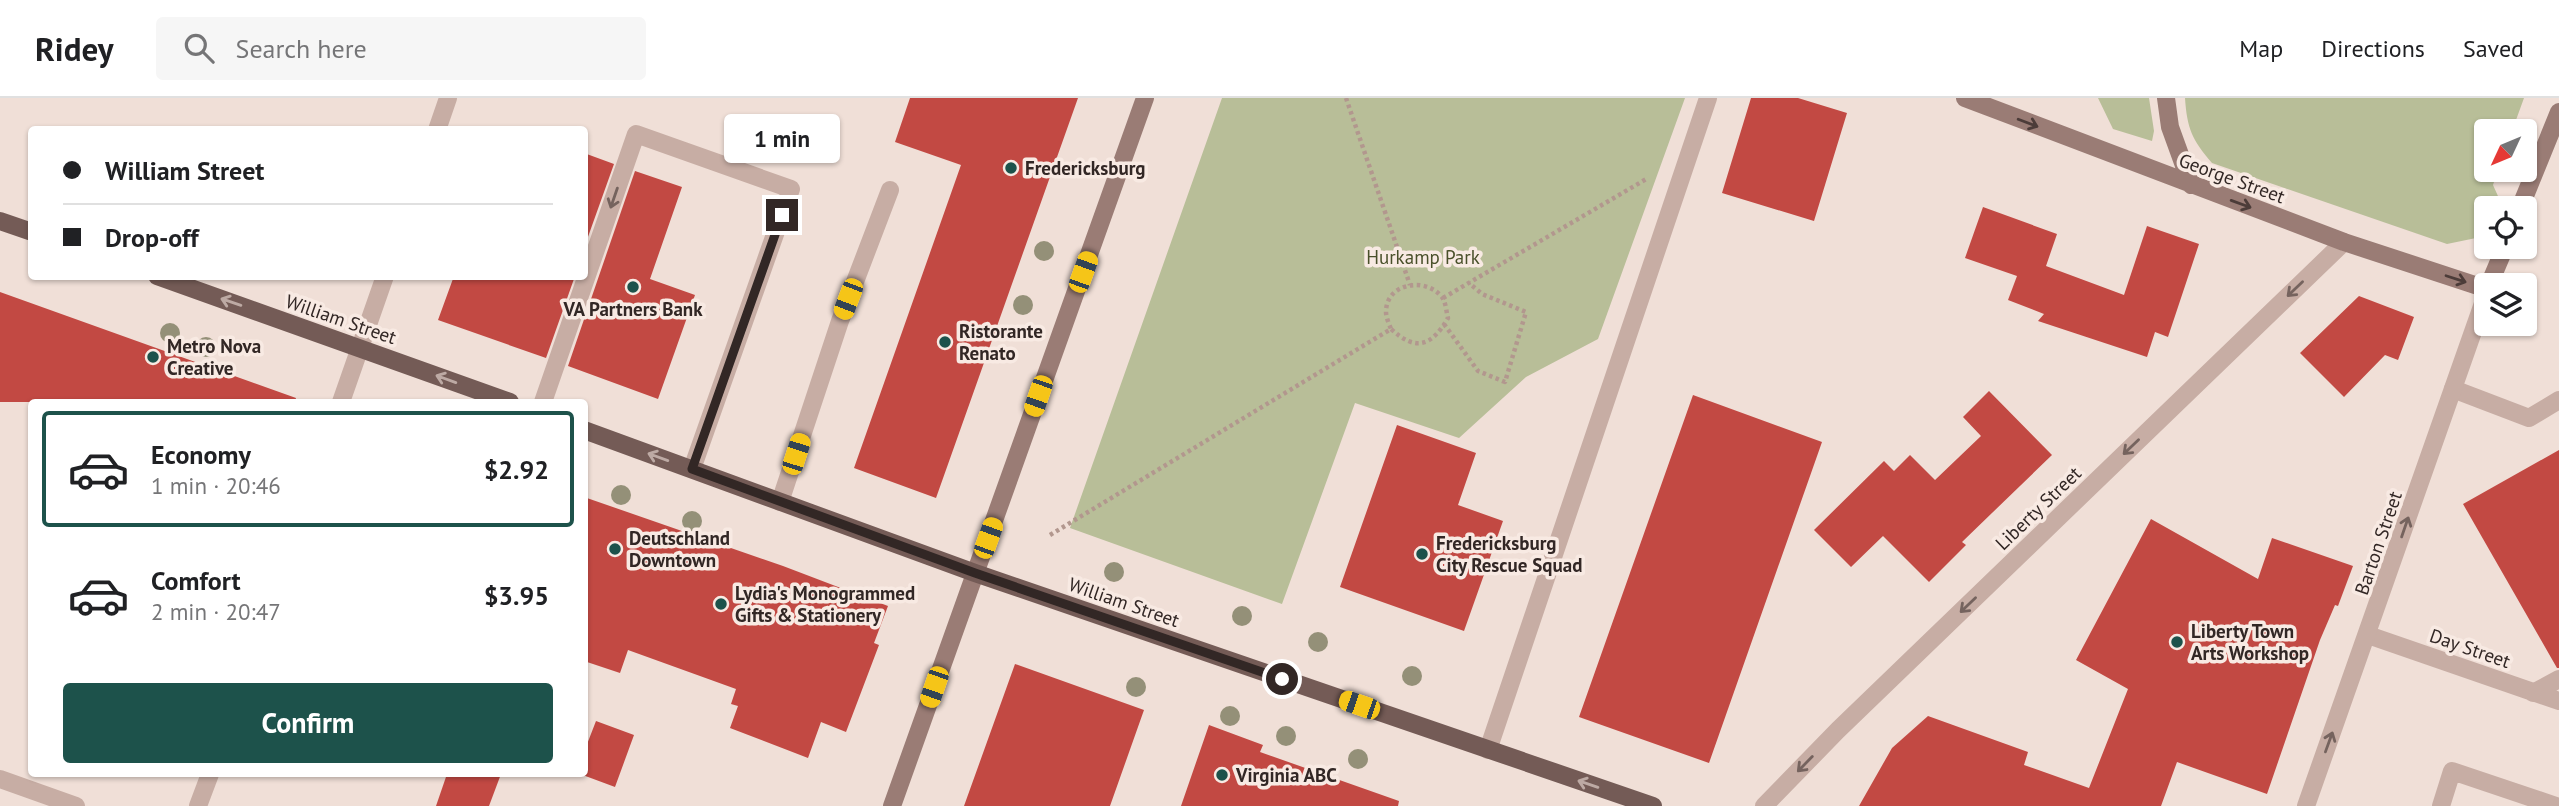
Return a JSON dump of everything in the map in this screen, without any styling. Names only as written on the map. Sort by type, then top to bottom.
[{"type":"main road","points":[[0,221],[28,231]]},
{"type":"main road","name":"William Street","points":[[168,280],[502,399]]},
{"type":"main road","name":"William Street","points":[[588,431],[975,573],[1653,806]]},
{"type":"street","points":[[438,126],[448,98]]},
{"type":"street","points":[[892,806],[1144,98]]},
{"type":"street","points":[[1488,750],[1708,98]]},
{"type":"street","name":"George Street","points":[[1965,98],[2344,242],[2474,284]]},
{"type":"street","points":[[2166,98],[2170,127],[2192,185]]},
{"type":"street","points":[[2525,196],[2559,112]]},
{"type":"street","points":[[588,272],[636,134],[791,189],[692,469]]},
{"type":"street","points":[[780,502],[840,321],[890,190]]},
{"type":"street","name":"Liberty Street","points":[[1764,806],[1838,730],[2344,242]]},
{"type":"street","points":[[342,399],[384,280]]},
{"type":"street","points":[[544,399],[585,280]]},
{"type":"street","name":"Barton Street","points":[[2306,806],[2474,329]]},
{"type":"street","points":[[2453,389],[2529,418],[2559,400]]},
{"type":"street","name":"Day Street","points":[[2368,635],[2559,701]]},
{"type":"street","points":[[2533,692],[2559,679]]},
{"type":"street","points":[[2441,806],[2452,771],[2556,806]]},
{"type":"street","points":[[198,806],[209,777]]},
{"type":"street","points":[[0,779],[76,806]]},
{"type":"path","points":[[1346,98],[1410,285]]},
{"type":"path","points":[[1443,298],[1689,153]]},
{"type":"path","points":[[1444,324],[1478,371],[1505,382],[1526,312],[1482,294],[1469,283]]},
{"type":"path","points":[[1410,285],[1427,285],[1443,298],[1448,318],[1437,337],[1419,344],[1401,338],[1391,329],[1385,312],[1393,294],[1410,285]]},
{"type":"path","points":[[1050,535],[1391,329]]},
{"type":"green space","name":"Hurkamp Park","points":[[1222,98],[1685,98],[1598,339],[1526,377],[1459,438],[1355,403],[1282,604],[1070,528]]},
{"type":"green space","points":[[2098,98],[2149,98],[2154,131],[2152,141],[2113,129]]},
{"type":"green space","points":[[2185,98],[2524,98],[2516,119],[2474,119],[2474,182],[2494,182],[2498,196],[2474,196],[2474,238],[2447,244],[2212,163],[2192,133]]},
{"type":"building","name":"Ristorante Renato","points":[[910,98],[1078,98],[936,498],[854,468],[961,165],[895,142]]},
{"type":"building","points":[[1751,98],[1798,98],[1847,113],[1814,221],[1722,193]]},
{"type":"building","points":[[588,154],[614,164],[588,237]]},
{"type":"building","name":"VA Partners Bank","points":[[635,171],[682,187],[650,279],[695,295],[658,399],[568,366]]},
{"type":"building","points":[[1983,207],[2057,234],[2046,266],[2124,295],[2147,226],[2199,244],[2168,337],[2155,332],[2147,357],[2038,321],[2044,314],[2008,300],[2017,276],[1965,258]]},
{"type":"building","points":[[453,280],[574,280],[546,358],[438,320]]},
{"type":"building","points":[[0,292],[296,398],[28,399],[28,402],[0,402]]},
{"type":"building","points":[[2359,296],[2414,317],[2398,360],[2385,355],[2344,397],[2300,353]]},
{"type":"building","points":[[1989,391],[2052,455],[1962,542],[1966,545],[1929,582],[1883,536],[1851,567],[1814,530],[1884,461],[1894,471],[1910,455],[1935,480],[1981,436],[1963,417]]},
{"type":"building","points":[[1693,395],[1822,442],[1709,763],[1579,717]]},
{"type":"building","name":"Fredericksburg City Rescue Squad","points":[[1397,425],[1476,453],[1458,505],[1503,521],[1464,631],[1340,587]]},
{"type":"building","points":[[2559,450],[2559,668],[2557,668],[2463,504]]},
{"type":"building","points":[[588,498],[783,566],[888,606],[874,643],[879,645],[846,732],[821,722],[808,758],[730,728],[738,706],[731,704],[736,689],[628,650],[620,673],[588,662]]},
{"type":"building","points":[[2151,519],[2258,579],[2272,538],[2353,566],[2338,606],[2335,605],[2320,640],[2267,794],[2177,762],[2161,806],[1859,806],[1892,748],[1928,716],[2028,752],[2024,765],[2089,788],[2128,689],[2076,660]]},
{"type":"building","points":[[1015,664],[1144,710],[1110,806],[964,806]]},
{"type":"building","points":[[596,721],[634,735],[615,787],[588,777],[588,742]]},
{"type":"building","points":[[1209,725],[1263,745],[1260,752],[1399,801],[1398,806],[1181,806]]},
{"type":"building","points":[[446,777],[500,777],[489,806],[436,806]]},
{"type":"place","name":"Fredericksburg","points":[[1011,168]]},
{"type":"place","name":"VA Partners Bank","points":[[633,287]]},
{"type":"place","name":"Ristorante Renato","points":[[945,342]]},
{"type":"place","name":"Metro Nova Creative","points":[[153,357]]},
{"type":"place","name":"Deutschland Downtown","points":[[615,549]]},
{"type":"place","name":"Fredericksburg City Rescue Squad","points":[[1422,554]]},
{"type":"place","name":"Lydia's Monogrammed Gifts & Stationery","points":[[721,604]]},
{"type":"place","name":"Liberty Town Arts Workshop","points":[[2177,642]]},
{"type":"place","name":"Virginia ABC","points":[[1222,775]]},
{"type":"route","points":[[782,215],[692,469],[975,573],[1282,679]]}]
